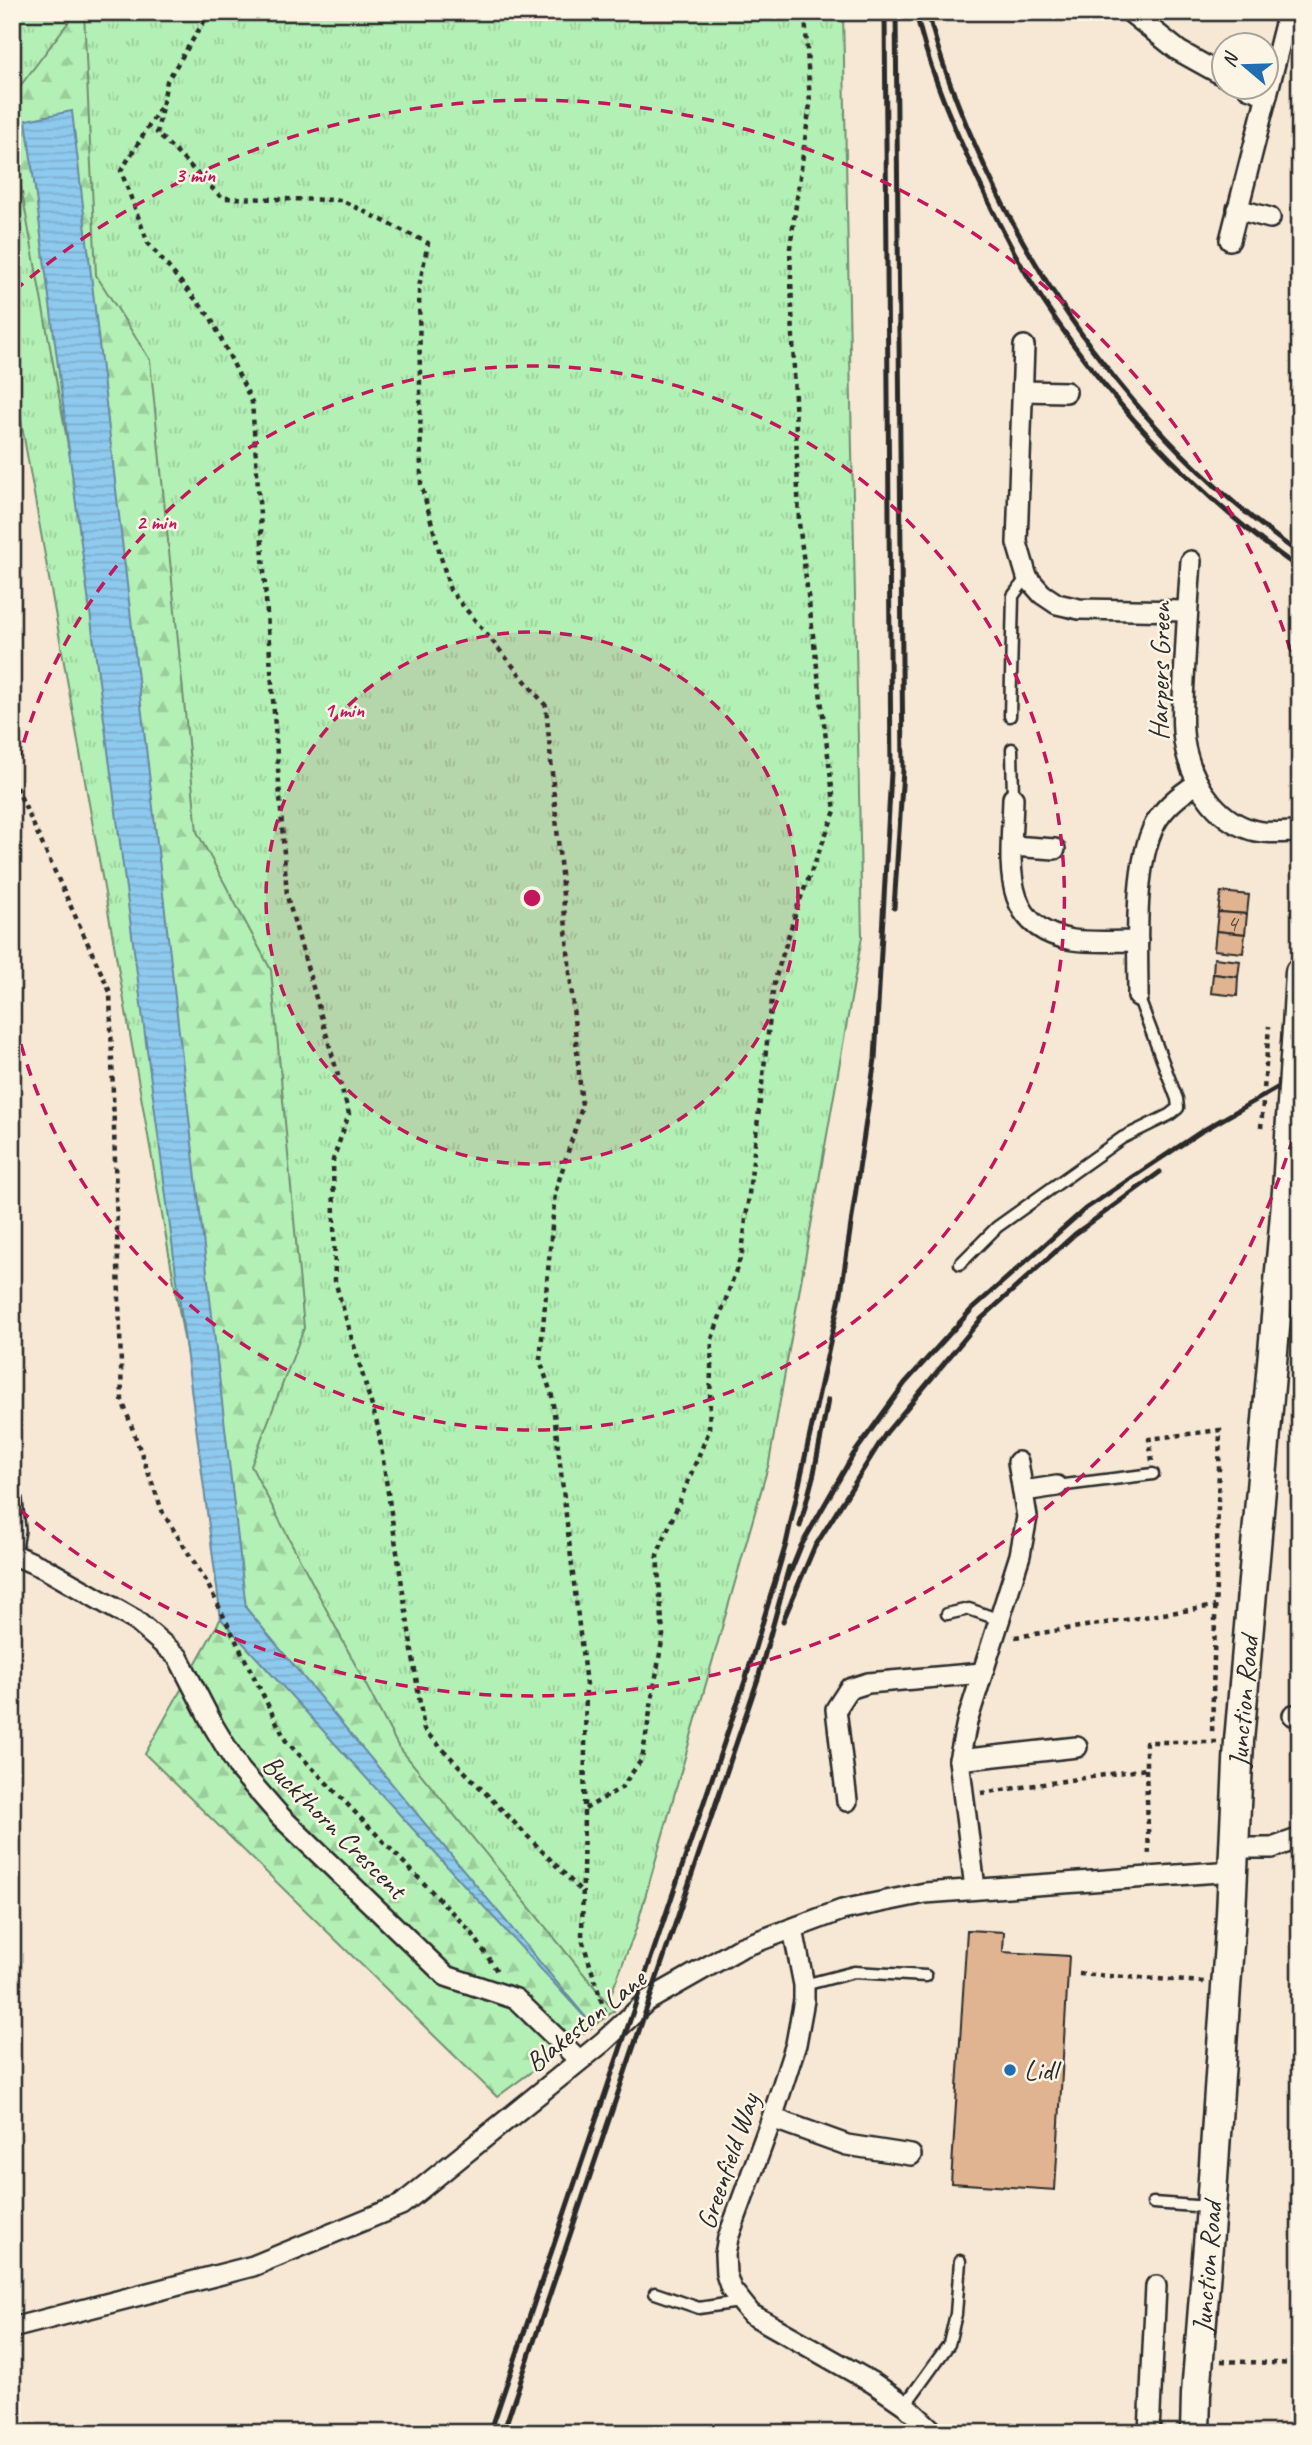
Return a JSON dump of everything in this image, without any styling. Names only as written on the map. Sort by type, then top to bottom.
[{"type":"main road","name":"Junction Road","points":[[1195,2433],[1233,1859],[1226,1742],[1287,1191],[1291,1118],[1283,1027],[1300,972]]},
{"type":"street","points":[[1130,12],[1179,51],[1210,68]]},
{"type":"street","points":[[1280,44],[1288,12]]},
{"type":"street","points":[[1230,240],[1265,102]]},
{"type":"street","points":[[1237,209],[1270,218]]},
{"type":"street","points":[[1024,346],[1017,543],[1027,577],[1042,594],[1057,604],[1079,610],[1187,611]]},
{"type":"street","points":[[1023,391],[1066,392]]},
{"type":"street","name":"Harpers Green","points":[[1191,561],[1183,720],[1186,754],[1205,796],[1220,812],[1237,824],[1256,831],[1300,832]]},
{"type":"street","points":[[1138,996],[1142,861],[1156,822],[1178,796],[1198,783]]},
{"type":"street","points":[[1013,798],[1011,884],[1021,910],[1042,930],[1072,940],[1138,941]]},
{"type":"street","points":[[1012,846],[1055,849]]},
{"type":"street","points":[[975,1888],[959,1760],[967,1722],[1023,1542],[1027,1517],[1018,1462]]},
{"type":"street","points":[[1024,1491],[1057,1486]]},
{"type":"street","points":[[12,1500],[15,1530],[12,1547]]},
{"type":"street","name":"Buckthorn Crescent","points":[[12,1554],[135,1620],[178,1657],[214,1727],[240,1770],[281,1817],[446,1976],[516,1999],[579,2060]]},
{"type":"street","points":[[847,1801],[836,1709],[849,1689],[868,1683],[982,1674]]},
{"type":"street","points":[[959,1760],[1077,1747]]},
{"type":"street","name":"Blakeston Lane","points":[[12,2328],[253,2266],[401,2205],[612,2034],[648,2001],[742,1947],[842,1910],[925,1893],[1150,1875],[1233,1859],[1300,1838]]},
{"type":"street","name":"Greenfield Way","points":[[739,2302],[726,2274],[725,2254],[728,2238],[796,2044],[804,2000],[804,1985],[793,1928]]},
{"type":"street","points":[[772,2118],[848,2146],[911,2155]]},
{"type":"street","points":[[1149,2433],[1156,2286]]},
{"type":"street","points":[[739,2302],[751,2314],[873,2383],[905,2405],[935,2433]]},
{"type":"lane","points":[[1010,716],[1013,596],[1027,577]]},
{"type":"lane","points":[[1012,749],[1013,798]]},
{"type":"lane","points":[[960,1264],[997,1227],[1122,1138],[1178,1108],[1138,996]]},
{"type":"lane","points":[[1057,1486],[1153,1474]]},
{"type":"lane","points":[[947,1614],[969,1609],[1000,1620]]},
{"type":"lane","points":[[804,1985],[854,1972],[926,1976]]},
{"type":"lane","points":[[1153,2203],[1211,2207]]},
{"type":"lane","points":[[905,2405],[949,2344],[956,2314],[960,2261]]},
{"type":"lane","points":[[655,2293],[699,2308],[739,2302]]},
{"type":"path","points":[[210,12],[167,81],[157,133],[222,198],[341,200],[428,243],[419,287],[421,484],[450,590],[546,706],[582,1107],[555,1193],[540,1360],[552,1396],[586,1685],[582,1939],[612,2034]]},
{"type":"path","points":[[584,1810],[621,1788],[642,1759],[663,1635],[657,1555],[709,1431],[712,1339],[742,1253],[774,983],[799,905],[835,811],[799,523],[790,248],[810,104],[805,12]]},
{"type":"path","points":[[162,104],[121,171],[148,243],[211,318],[252,402],[287,896],[349,1114],[333,1160],[335,1281],[378,1427],[424,1731],[583,1893]]},
{"type":"path","points":[[12,778],[110,992],[122,1400],[163,1513],[206,1581],[286,1741],[472,1933],[516,1999]]},
{"type":"path","points":[[1261,1128],[1283,1027]]},
{"type":"path","points":[[1150,1875],[1146,1742],[1226,1742],[1215,1606],[1220,1430],[1149,1439],[1153,1474]]},
{"type":"path","points":[[994,1640],[1215,1606]]},
{"type":"path","points":[[963,1795],[1146,1769]]},
{"type":"path","points":[[1079,1974],[1226,1984]]},
{"type":"green space","points":[[12,12],[843,12],[862,937],[769,1463],[636,1929],[603,2015],[233,1614],[12,370]]},
{"type":"green space","points":[[76,12],[84,12],[96,275],[150,360],[197,832],[271,970],[304,1328],[251,1466],[398,1746],[614,2011],[497,2097],[145,1754],[221,1618],[147,879],[12,138],[12,97]]},
{"type":"water","points":[[72,111],[246,1608],[593,2026],[221,1619],[26,120]]},
{"type":"building","points":[[1221,892],[1249,895],[1247,914],[1218,912]]},
{"type":"building","points":[[1218,912],[1247,914],[1245,934],[1216,931]]},
{"type":"building","points":[[1216,931],[1245,934],[1243,953],[1214,950]]},
{"type":"building","points":[[1214,958],[1240,961],[1238,977],[1213,974]]},
{"type":"building","points":[[1213,974],[1238,977],[1237,996],[1211,993]]},
{"type":"building","name":"Lidl","points":[[967,1930],[1004,1932],[1003,1952],[1069,1956],[1055,2190],[951,2183]]},
{"type":"railway","points":[[490,2433],[746,1678],[786,1544],[841,1293],[875,1059],[891,773],[885,12]]},
{"type":"railway","points":[[894,908],[903,770],[896,12]]},
{"type":"railway","points":[[916,12],[933,73],[965,152],[1015,253],[1057,321],[1117,401],[1185,474],[1222,508],[1300,569]]},
{"type":"railway","points":[[928,12],[953,91],[985,167],[1044,278],[1079,331],[1158,429],[1202,474],[1250,516],[1300,554]]},
{"type":"railway","points":[[788,1578],[801,1546],[853,1455],[905,1383],[972,1309],[1085,1209],[1202,1131],[1300,1075]]},
{"type":"railway","points":[[783,1621],[814,1548],[886,1433],[981,1319],[1075,1234],[1160,1172]]},
{"type":"railway","points":[[800,1526],[814,1473],[828,1400]]},
{"type":"railway","points":[[503,2433],[758,1679],[789,1567]]},
{"type":"place","name":"Lidl","points":[[1010,2070]]}]
